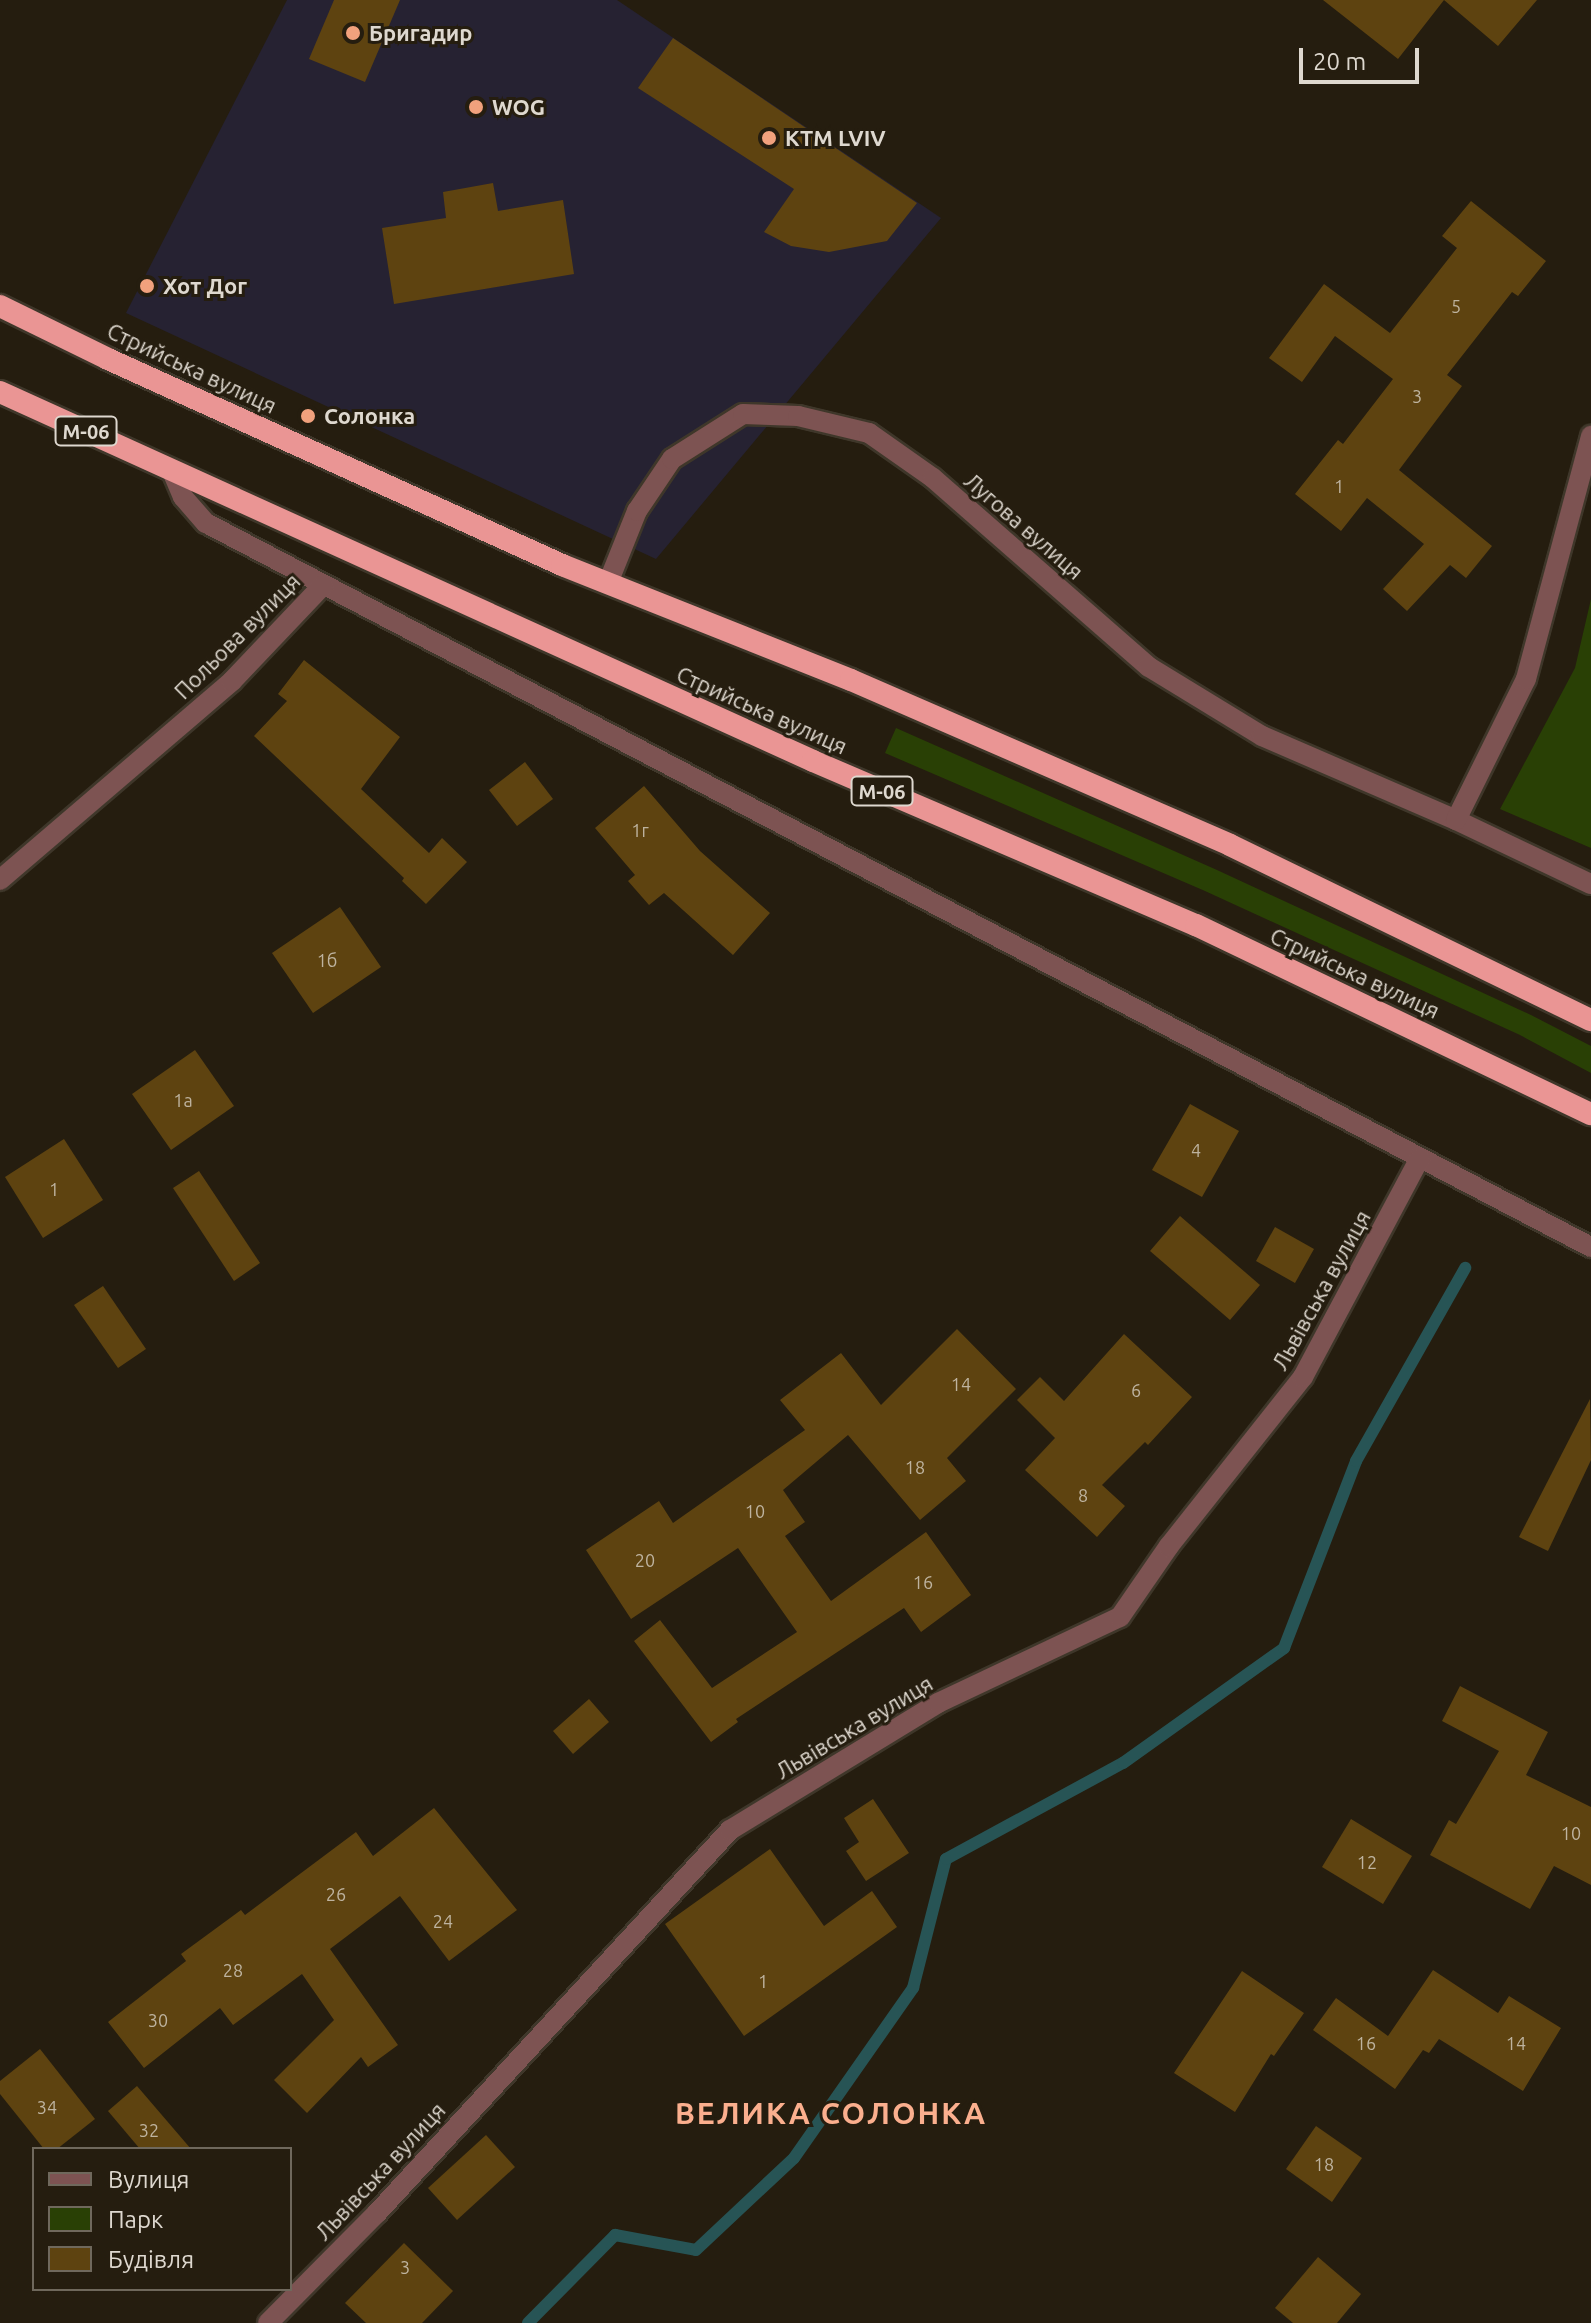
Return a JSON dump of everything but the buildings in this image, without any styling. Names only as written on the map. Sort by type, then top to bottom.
[{"type":"highway","name":"Стрийська вулиця","points":[[0,306],[121,365],[608,583],[851,680],[1230,845],[1591,1020]]},
{"type":"highway","name":"Стрийська вулиця","points":[[0,392],[786,749],[1196,925],[1591,1114]]},
{"type":"street","name":"Лугова вулиця","points":[[608,583],[637,511],[672,459],[743,414],[798,416],[869,433],[933,478],[1149,667],[1262,736],[1456,820],[1591,884]]},
{"type":"street","points":[[1456,820],[1526,679],[1591,436]]},
{"type":"street","name":"Польова вулиця","points":[[0,880],[232,681],[323,585],[206,523],[183,497],[172,471]]},
{"type":"street","points":[[323,585],[1591,1247]]},
{"type":"street","name":"Львівська вулиця","points":[[268,2323],[377,2213],[730,1830],[938,1703],[1120,1617],[1169,1546],[1303,1377],[1420,1158]]},
{"type":"shaded area","points":[[287,0],[617,0],[941,218],[656,559],[126,313]]},
{"type":"green space","points":[[1591,599],[1591,848],[1500,809],[1575,668]]},
{"type":"green space","points":[[896,728],[1217,870],[1531,1015],[1591,1046],[1591,1073],[1520,1035],[1205,891],[885,753]]},
{"type":"waterway","points":[[528,2323],[615,2235],[696,2250],[794,2158],[913,1988],[946,1859],[1123,1763],[1284,1648],[1356,1461],[1465,1268]]},
{"type":"place","name":"Бригадир","points":[[353,33]]},
{"type":"place","name":"WOG","points":[[476,107]]},
{"type":"place","name":"KTM LVIV","points":[[769,138]]},
{"type":"place","name":"Хот Дог","points":[[147,286]]},
{"type":"place","name":"Солонка","points":[[308,416]]},
{"type":"district","name":"ВЕЛИКА СОЛОНКА","points":[[831,2113]]}]
